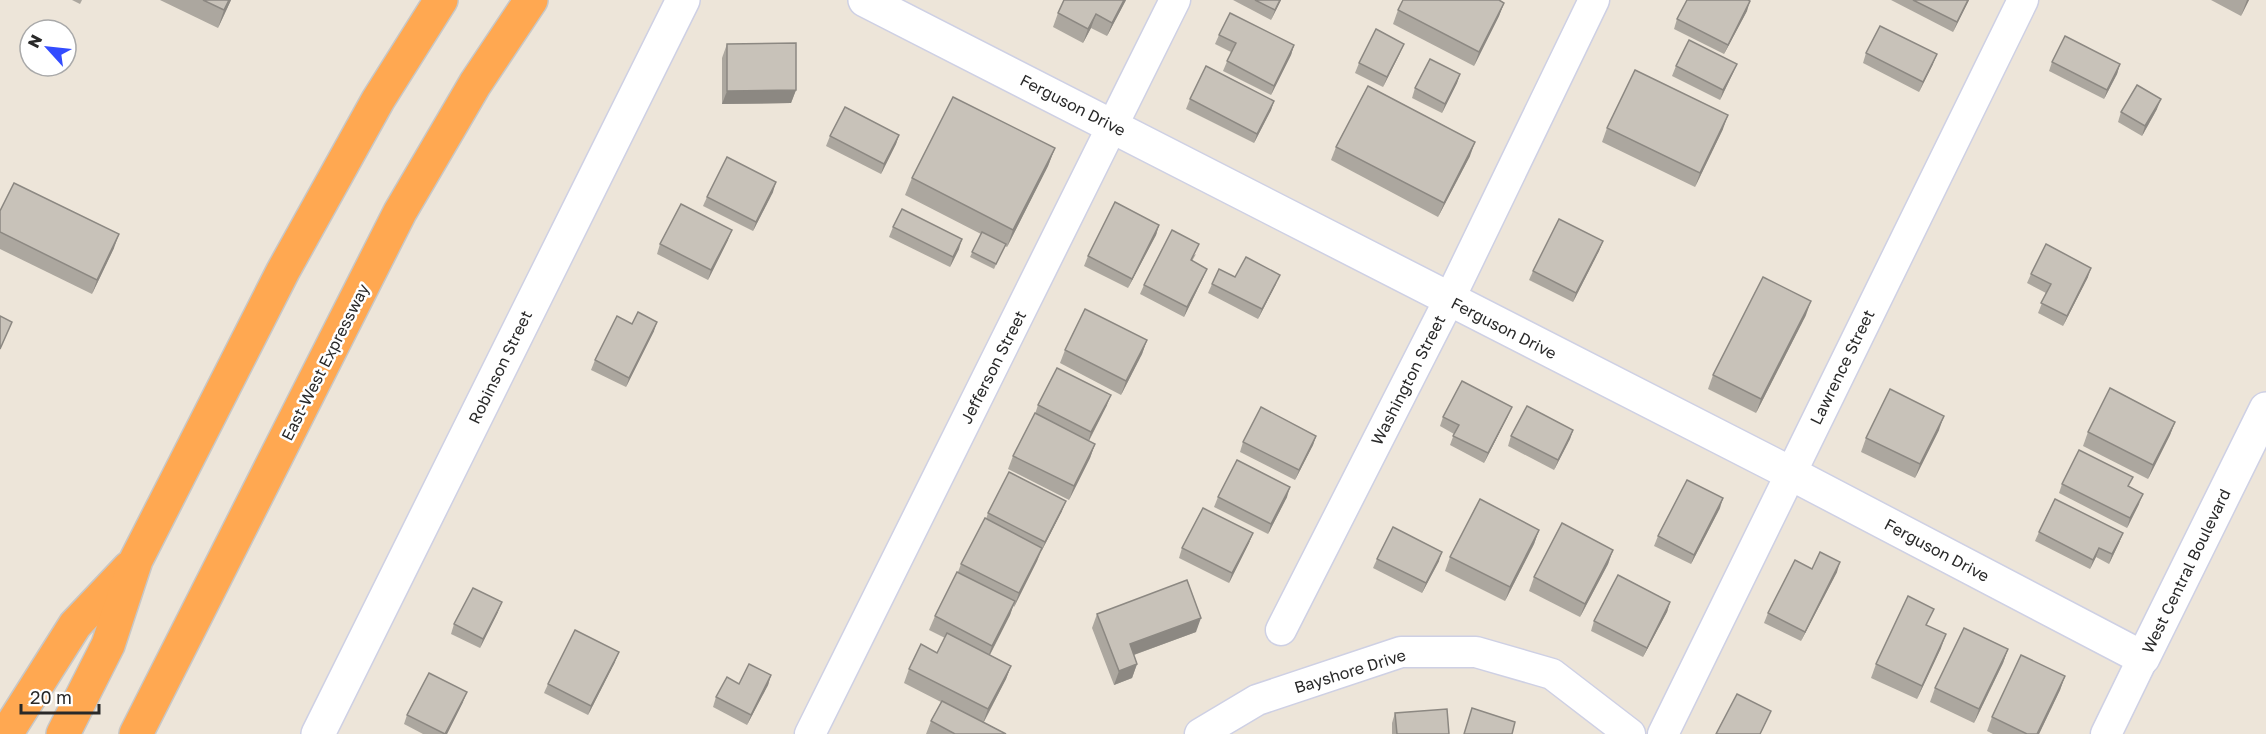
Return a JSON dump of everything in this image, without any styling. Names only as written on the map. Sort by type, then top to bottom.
[{"type":"highway","points":[[63,734],[108,645],[136,560],[283,272],[378,100],[441,0]]},
{"type":"highway","name":"East-West Expressway","points":[[136,734],[400,212],[475,84],[531,0]]},
{"type":"highway","points":[[6,734],[75,625],[136,560]]},
{"type":"street","name":"Robinson Street","points":[[318,734],[682,0]]},
{"type":"street","name":"Ferguson Drive","points":[[865,0],[1114,125],[1449,300],[1790,473],[2143,658]]},
{"type":"street","name":"Jefferson Street","points":[[810,734],[1175,0]]},
{"type":"street","name":"Washington Street","points":[[1281,630],[1449,300],[1594,0]]},
{"type":"street","name":"Lawrence Street","points":[[1663,734],[2023,0]]},
{"type":"street","name":"West Central Boulevard","points":[[2106,734],[2266,409]]},
{"type":"street","name":"Bayshore Drive","points":[[1200,734],[1257,700],[1401,652],[1476,652],[1552,674],[1630,734]]},
{"type":"building","points":[[203,0],[229,0],[224,10]]},
{"type":"building","points":[[1064,0],[1124,0],[1112,23],[1096,14],[1088,29],[1058,13]]},
{"type":"building","points":[[1255,0],[1280,0],[1275,10]]},
{"type":"building","points":[[1403,0],[1499,0],[1504,3],[1479,52],[1398,10]]},
{"type":"building","points":[[1687,0],[1750,1],[1728,45],[1677,19]]},
{"type":"building","points":[[1913,0],[1968,0],[1957,22]]},
{"type":"building","points":[[1230,13],[1294,45],[1274,86],[1227,61],[1236,43],[1219,35]]},
{"type":"building","points":[[1880,26],[1937,54],[1923,82],[1866,53]]},
{"type":"building","points":[[1376,29],[1404,44],[1387,77],[1359,63]]},
{"type":"building","points":[[2065,36],[2120,64],[2107,90],[2052,62]]},
{"type":"building","points":[[1689,40],[1737,64],[1723,90],[1676,66]]},
{"type":"building","points":[[796,43],[796,90],[727,91],[727,44]]},
{"type":"building","points":[[1430,59],[1460,74],[1445,104],[1415,88]]},
{"type":"building","points":[[1206,66],[1274,101],[1257,134],[1190,99]]},
{"type":"building","points":[[1635,70],[1728,115],[1700,173],[1607,128]]},
{"type":"building","points":[[2137,85],[2161,99],[2145,126],[2121,112]]},
{"type":"building","points":[[1368,86],[1475,142],[1444,203],[1336,147]]},
{"type":"building","points":[[953,97],[1055,148],[1013,230],[912,178]]},
{"type":"building","points":[[845,107],[899,135],[884,164],[830,136]]},
{"type":"building","points":[[727,157],[776,182],[756,222],[707,197]]},
{"type":"building","points":[[14,183],[119,234],[97,280],[0,232],[0,211]]},
{"type":"building","points":[[1115,202],[1159,225],[1132,279],[1088,256]]},
{"type":"building","points":[[681,204],[732,230],[711,270],[660,244]]},
{"type":"building","points":[[902,209],[962,239],[953,257],[893,227]]},
{"type":"building","points":[[1559,219],[1603,241],[1576,293],[1533,271]]},
{"type":"building","points":[[1172,230],[1199,244],[1191,260],[1207,269],[1187,307],[1144,285]]},
{"type":"building","points":[[982,232],[1006,244],[996,264],[972,252]]},
{"type":"building","points":[[2046,244],[2091,268],[2067,316],[2041,303],[2051,284],[2031,274]]},
{"type":"building","points":[[1246,257],[1280,275],[1262,309],[1212,284],[1219,269],[1235,277]]},
{"type":"building","points":[[1763,277],[1811,301],[1761,399],[1713,375]]},
{"type":"building","points":[[1085,309],[1147,340],[1126,381],[1065,350]]},
{"type":"building","points":[[638,312],[657,322],[629,378],[595,360],[617,316],[632,324]]},
{"type":"building","points":[[0,316],[12,322],[0,349]]},
{"type":"building","points":[[1057,368],[1111,395],[1091,432],[1038,405]]},
{"type":"building","points":[[1462,381],[1512,407],[1488,453],[1453,436],[1459,425],[1443,417]]},
{"type":"building","points":[[2110,388],[2175,422],[2153,465],[2088,432]]},
{"type":"building","points":[[1890,389],[1944,416],[1920,464],[1866,438]]},
{"type":"building","points":[[1527,406],[1573,430],[1558,460],[1511,436]]},
{"type":"building","points":[[1261,407],[1316,436],[1299,470],[1243,442]]},
{"type":"building","points":[[1035,413],[1095,444],[1074,486],[1013,456]]},
{"type":"building","points":[[2079,450],[2133,477],[2128,486],[2143,494],[2130,518],[2062,484]]},
{"type":"building","points":[[1237,460],[1290,487],[1271,524],[1218,497]]},
{"type":"building","points":[[1009,472],[1066,501],[1045,542],[988,513]]},
{"type":"building","points":[[1687,480],[1723,498],[1694,555],[1658,536]]},
{"type":"building","points":[[1480,499],[1539,530],[1510,587],[1450,557]]},
{"type":"building","points":[[2055,499],[2123,533],[2112,554],[2099,548],[2093,560],[2039,532]]},
{"type":"building","points":[[1203,508],[1253,533],[1232,573],[1182,548]]},
{"type":"building","points":[[985,518],[1042,548],[1019,593],[961,564]]},
{"type":"building","points":[[1562,523],[1613,550],[1585,604],[1534,577]]},
{"type":"building","points":[[1393,527],[1442,552],[1426,583],[1377,559]]},
{"type":"building","points":[[1820,552],[1840,562],[1805,632],[1768,613],[1795,560],[1812,569]]},
{"type":"building","points":[[957,572],[1015,601],[992,646],[935,616]]},
{"type":"building","points":[[1618,575],[1670,602],[1647,648],[1594,621]]},
{"type":"building","points":[[1187,580],[1201,618],[1130,644],[1137,664],[1119,671],[1097,614]]},
{"type":"building","points":[[473,588],[502,602],[483,639],[454,624]]},
{"type":"building","points":[[1908,596],[1934,609],[1926,625],[1946,634],[1922,686],[1876,664]]},
{"type":"building","points":[[1964,628],[2008,649],[1979,709],[1935,688]]},
{"type":"building","points":[[575,630],[619,652],[591,706],[548,684]]},
{"type":"building","points":[[947,633],[1011,666],[988,709],[909,669],[921,644],[937,653]]},
{"type":"building","points":[[2021,655],[2065,676],[2037,734],[2027,734],[1992,717]]},
{"type":"building","points":[[749,664],[771,675],[751,715],[716,697],[727,677],[739,684]]},
{"type":"building","points":[[429,673],[467,692],[445,734],[407,715]]},
{"type":"building","points":[[1737,694],[1771,711],[1760,734],[1716,734]]},
{"type":"building","points":[[942,701],[1006,734],[955,734],[931,721]]},
{"type":"building","points":[[1472,708],[1515,722],[1512,734],[1464,734]]},
{"type":"building","points":[[1447,709],[1449,734],[1397,734],[1395,713]]}]
